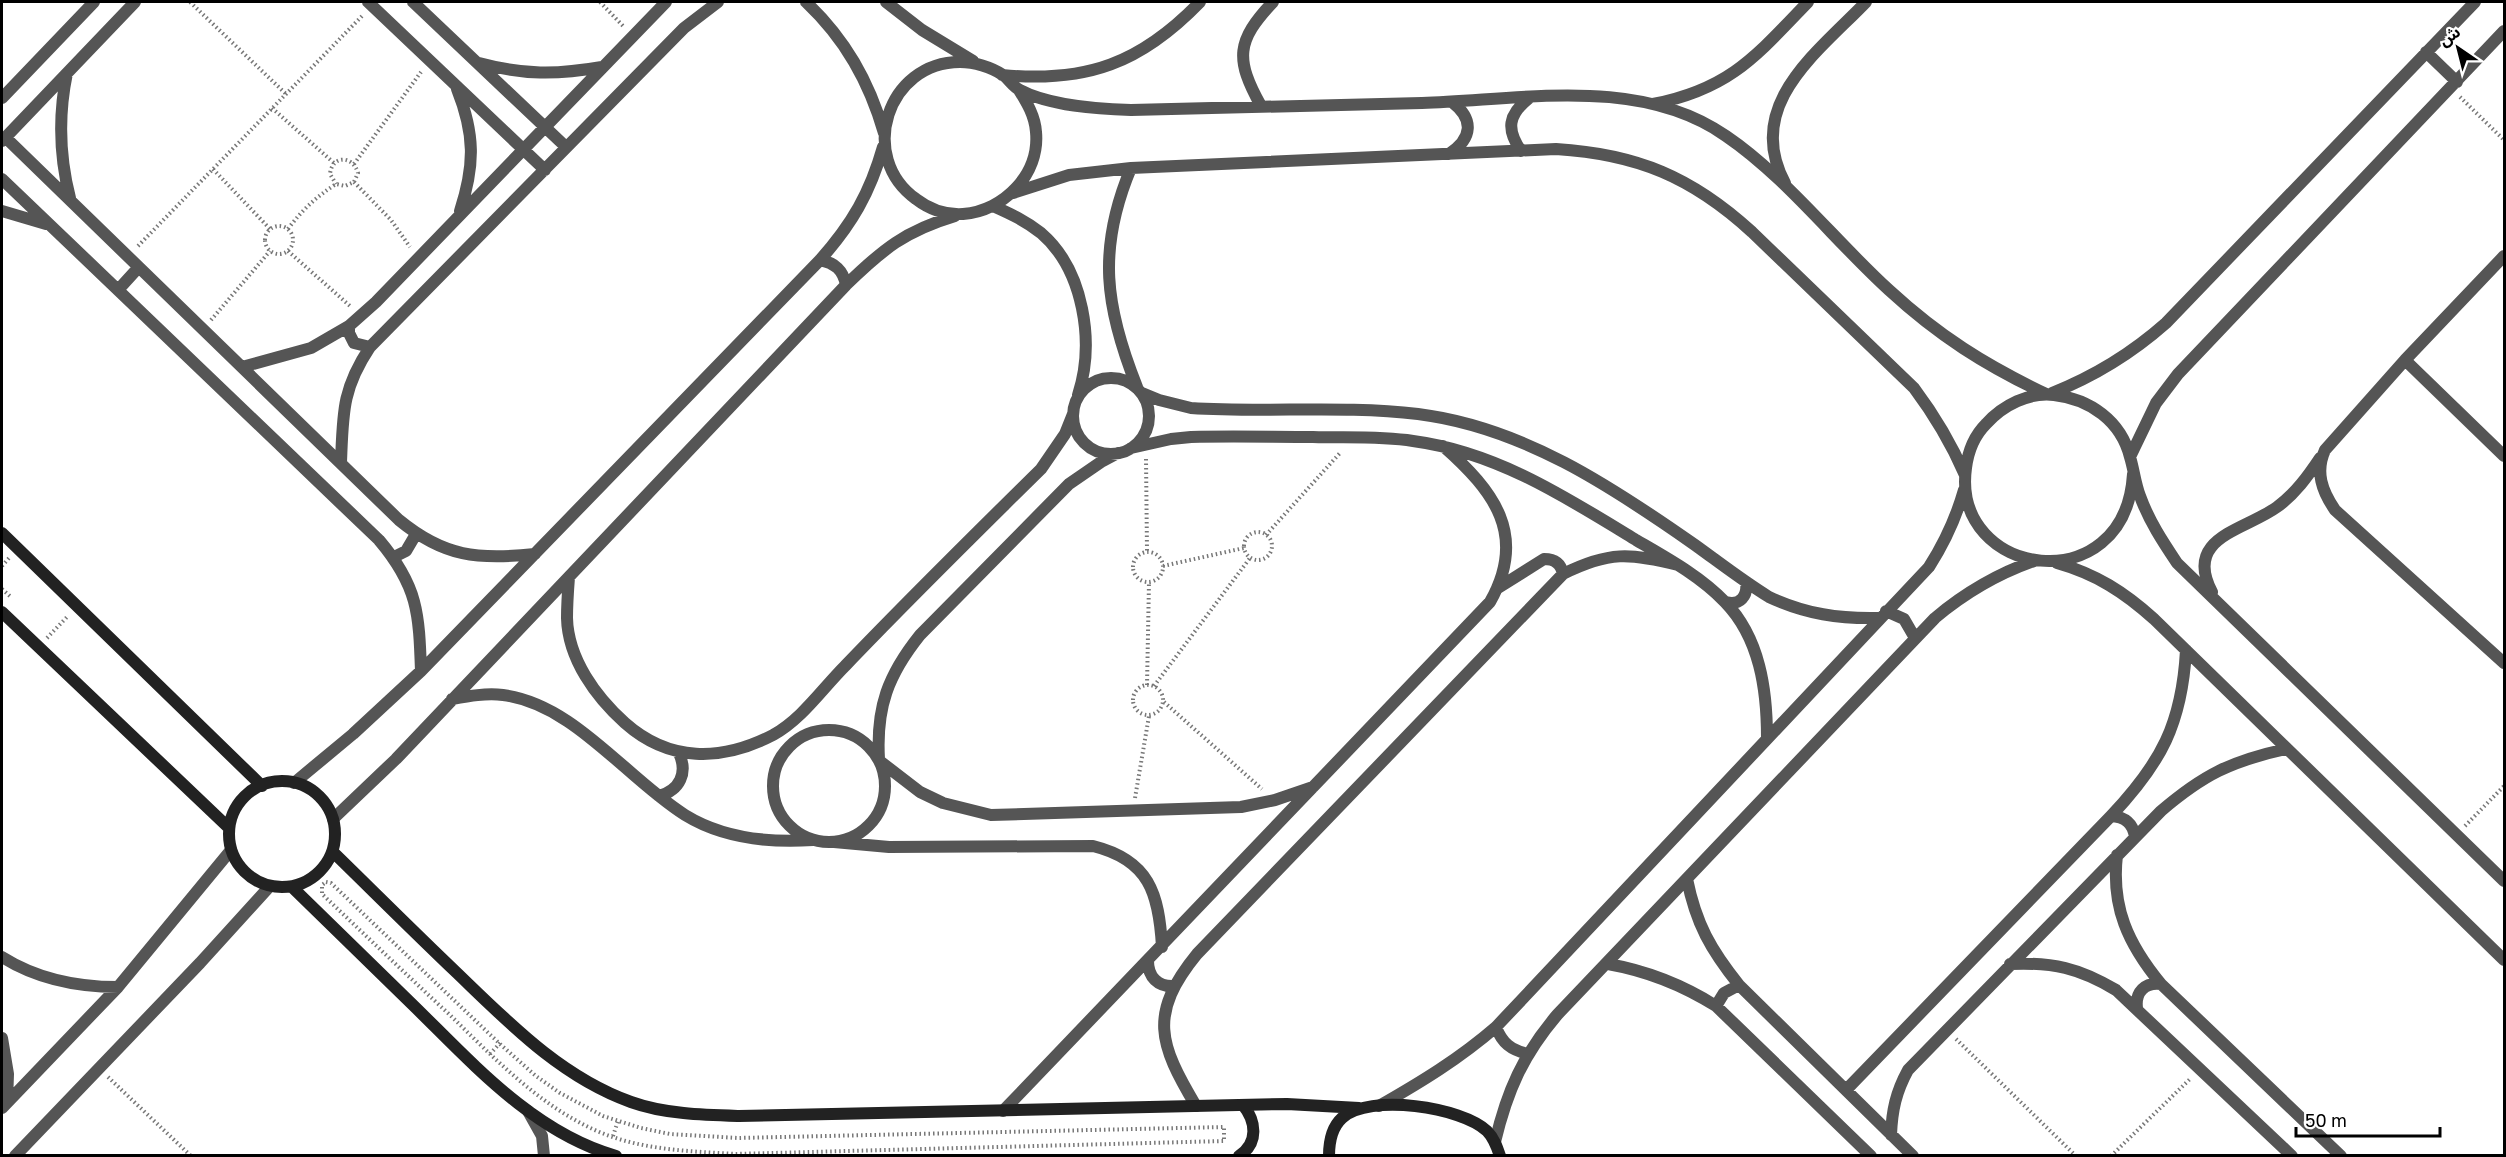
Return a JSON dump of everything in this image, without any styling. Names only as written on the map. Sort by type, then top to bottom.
[{"type":"street","points":[[2,98],[94,2]]},
{"type":"street","points":[[135,2],[3,139],[70,199],[127,258],[416,534],[435,544],[475,556],[496,558],[535,554]]},
{"type":"street","points":[[413,2],[566,147]]},
{"type":"street","points":[[243,367],[311,348],[349,326],[666,2]]},
{"type":"street","points":[[340,462],[343,410],[348,387],[357,366],[370,347],[684,28],[718,2]]},
{"type":"street","points":[[806,2],[838,36],[858,66],[874,99],[888,162],[896,179],[908,194],[924,205],[942,212],[961,214]]},
{"type":"street","points":[[333,819],[396,759],[846,285],[887,247],[935,222],[993,206],[1012,193],[1026,176],[1034,154],[1036,132],[1030,110],[1019,90],[1002,75],[922,30],[886,2]]},
{"type":"street","points":[[1002,75],[1072,76],[1105,67],[1137,53],[1166,34],[1200,2]]},
{"type":"street","points":[[1261,106],[1244,72],[1242,56],[1245,40],[1252,25],[1273,2]]},
{"type":"street","points":[[1652,104],[1703,91],[1726,78],[1754,56],[1808,2]]},
{"type":"street","points":[[1790,192],[1777,168],[1772,142],[1774,115],[1785,90],[1866,2]]},
{"type":"street","points":[[1379,1106],[1441,1071],[1496,1027],[1882,614],[1929,567],[1946,541],[1958,513],[1968,458],[1974,441],[1990,420],[2011,404],[2028,397],[2048,394],[2082,381],[2112,365],[2140,346],[2166,323],[2475,2]]},
{"type":"street","points":[[370,3],[545,170]]},
{"type":"street","points":[[2130,456],[2156,403],[2178,374],[2505,32]]},
{"type":"street","points":[[2426,52],[2453,85]]},
{"type":"street","points":[[294,783],[353,734],[421,671],[820,260],[845,231],[862,204],[875,174],[889,111],[900,92],[917,76],[937,66],[960,62],[982,65]]},
{"type":"street","points":[[478,63],[508,71],[539,74],[571,73],[602,67]]},
{"type":"street","points":[[67,73],[62,98],[60,132],[64,175],[70,199]]},
{"type":"street","points":[[455,85],[468,116],[472,150],[469,183],[458,216]]},
{"type":"street","points":[[1019,90],[1046,99],[1102,109],[1131,110],[1452,102],[1570,95],[1652,104],[1690,117],[1725,135],[1790,192],[1889,290],[1933,328],[1987,365],[2048,394],[2068,396],[2085,402],[2100,412],[2119,432],[2130,456],[2133,474],[2147,514],[2177,563],[2505,881]]},
{"type":"street","points":[[1521,151],[1512,138],[1510,123],[1517,108],[1529,98]]},
{"type":"street","points":[[1449,154],[1460,146],[1467,135],[1468,122],[1462,110],[1452,102]]},
{"type":"street","points":[[1012,193],[1069,175],[1131,168],[1556,149],[1593,152],[1628,159],[1663,170],[1695,187],[1725,208],[1914,388],[1946,434],[1965,479],[1968,501],[1975,519],[1986,534],[2016,556],[2034,561],[2053,562],[2072,559],[2089,552],[2117,527],[2132,493],[2133,474]]},
{"type":"street","points":[[1131,168],[1119,197],[1111,228],[1108,259],[1109,291],[1114,316],[1123,348],[1140,391],[1148,404],[1147,429],[1141,440],[1131,448]]},
{"type":"street","points":[[2,179],[379,540],[394,557],[405,575],[418,614],[421,671]]},
{"type":"street","points":[[569,577],[567,620],[575,651],[588,681],[607,707],[631,728],[658,746],[679,753],[707,754],[734,750],[775,734],[800,715],[844,666],[1041,469],[1065,434],[1073,414],[1084,378],[1087,333],[1083,309],[1073,282],[1061,256],[1042,235],[1020,218],[993,206]]},
{"type":"street","points":[[2,211],[50,225]]},
{"type":"street","points":[[2215,599],[2206,580],[2204,569],[2211,546],[2218,538],[2247,525],[2280,505],[2307,477],[2325,450],[2404,360],[2505,256]]},
{"type":"street","points":[[820,260],[828,262],[841,271],[846,285]]},
{"type":"street","points":[[118,290],[138,268]]},
{"type":"street","points":[[349,326],[349,333],[354,343],[370,347]]},
{"type":"street","points":[[2404,360],[2505,456]]},
{"type":"street","points":[[1077,399],[1084,389],[1105,378],[1117,378],[1128,381],[1140,391],[1159,400],[1191,408],[1418,414],[1486,430],[1525,443],[1579,470],[1651,516],[1746,582],[1795,609],[1851,618],[1882,614],[1904,619],[1915,638]]},
{"type":"street","points":[[1073,414],[1075,427],[1081,439],[1092,448],[1104,453],[1118,453]]},
{"type":"street","points":[[834,842],[855,836],[872,823],[883,804],[886,783],[880,760],[878,732],[882,705],[890,679],[920,635],[1069,484],[1118,453],[1146,444],[1191,437],[1384,438],[1443,446],[1519,473],[1591,512],[1678,565],[1726,603],[1742,626],[1755,652],[1763,680],[1767,708],[1767,738]]},
{"type":"street","points":[[1003,1111],[1480,615],[1498,588],[1505,564],[1506,548],[1502,515],[1487,491],[1468,468],[1443,446]]},
{"type":"street","points":[[2325,450],[2320,461],[2320,478],[2325,495],[2335,510],[2505,663]]},
{"type":"street","points":[[2,533],[262,786]]},
{"type":"street","points":[[394,557],[406,551],[416,534]]},
{"type":"street","points":[[1196,1106],[1170,1060],[1164,1035],[1166,1010],[1174,986],[1197,954],[1563,574],[1590,561],[1619,555],[1649,557],[1678,565]]},
{"type":"street","points":[[1498,588],[1544,559],[1555,561],[1563,574]]},
{"type":"street","points":[[1495,1142],[1510,1090],[1528,1054],[1557,1016],[1915,638],[1957,599],[1981,583],[2034,561]]},
{"type":"street","points":[[2053,562],[2080,570],[2106,582],[2130,598],[2505,960]]},
{"type":"street","points":[[1726,603],[1735,604],[1743,599],[1747,591],[1746,582]]},
{"type":"street","points":[[2,612],[229,828]]},
{"type":"street","points":[[1846,1090],[2111,816],[2149,772],[2162,750],[2180,702],[2186,650]]},
{"type":"street","points":[[452,699],[477,694],[502,695],[526,700],[549,710],[570,723],[659,796],[686,815],[716,830],[748,838],[781,842],[813,840],[889,847],[1092,846],[1110,850],[1127,858],[1141,871],[1151,885],[1159,913],[1162,947]]},
{"type":"street","points":[[793,743],[800,715]]},
{"type":"street","points":[[813,840],[795,831],[782,817],[774,798],[773,778],[779,759],[793,743],[809,733],[829,729],[849,732],[867,743],[880,760],[920,792],[966,811],[991,815],[1241,807],[1275,800],[1317,785]]},
{"type":"street","points":[[760,740],[793,743]]},
{"type":"street","points":[[1891,1135],[1892,1111],[1897,1090],[1908,1070],[2135,837],[2188,788],[2218,769],[2251,756],[2286,749]]},
{"type":"street","points":[[659,796],[668,793],[681,780],[684,771],[679,753]]},
{"type":"street","points":[[272,782],[294,783],[314,792],[322,800],[333,819],[335,841],[333,852],[321,871],[313,878],[292,886],[270,886],[260,883],[242,869],[231,850],[229,828],[237,807],[252,791],[272,782]]},
{"type":"street","points":[[2111,816],[2119,816],[2131,824],[2135,837]]},
{"type":"street","points":[[4,1105],[118,987],[231,850]]},
{"type":"street","points":[[333,852],[515,1029],[569,1072],[633,1103],[665,1110],[739,1116],[1243,1105],[1419,1107],[1459,1117],[1486,1130],[1495,1142],[1500,1155]]},
{"type":"street","points":[[2117,855],[2114,881],[2119,909],[2129,937],[2143,962],[2161,984],[2341,1155]]},
{"type":"street","points":[[1687,879],[1692,907],[1703,933],[1717,958],[1739,985],[1912,1155]]},
{"type":"street","points":[[15,1155],[270,886]]},
{"type":"street","points":[[292,886],[477,1067],[528,1111],[553,1128],[604,1152],[616,1155]]},
{"type":"street","points":[[2,957],[38,975],[64,983],[91,987],[118,987]]},
{"type":"street","points":[[1148,961],[1150,975],[1155,980],[1167,986],[1174,986]]},
{"type":"street","points":[[2010,964],[2038,963],[2066,967],[2092,976],[2116,990],[2292,1155]]},
{"type":"street","points":[[1608,964],[1661,977],[1687,988],[1716,1006],[1871,1155]]},
{"type":"street","points":[[2137,1008],[2137,996],[2144,987],[2150,984],[2161,984]]},
{"type":"street","points":[[1716,1006],[1724,993],[1739,985]]},
{"type":"street","points":[[1496,1027],[1507,1046],[1517,1052],[1528,1054]]},
{"type":"street","points":[[2,1038],[8,1074],[4,1105]]},
{"type":"street","points":[[1239,1155],[1245,1151],[1252,1140],[1254,1128],[1251,1115],[1243,1105]]},
{"type":"street","points":[[1329,1155],[1329,1145],[1335,1126],[1342,1118],[1359,1108]]},
{"type":"street","points":[[528,1111],[542,1137],[544,1155]]},
{"type":"path","points":[[190,2],[286,94]]},
{"type":"path","points":[[600,2],[633,36]]},
{"type":"path","points":[[127,258],[286,94],[370,3]]},
{"type":"path","points":[[354,164],[430,60]]},
{"type":"path","points":[[2453,85],[2505,140]]},
{"type":"path","points":[[272,108],[333,163]]},
{"type":"path","points":[[344,159],[354,164],[358,172],[354,182],[345,186],[336,184],[330,174],[333,163],[344,159]]},
{"type":"path","points":[[213,169],[270,229]]},
{"type":"path","points":[[354,182],[392,220],[417,259]]},
{"type":"path","points":[[288,229],[301,212],[336,184]]},
{"type":"path","points":[[270,229],[282,226],[288,229],[293,240],[288,251]]},
{"type":"path","points":[[270,229],[265,240],[270,251],[276,254],[288,251]]},
{"type":"path","points":[[203,329],[270,251]]},
{"type":"path","points":[[288,251],[361,315]]},
{"type":"path","points":[[1266,535],[1354,438]]},
{"type":"path","points":[[1146,444],[1147,552]]},
{"type":"path","points":[[1254,533],[1266,535],[1270,539],[1271,551],[1262,560],[1250,558],[1244,548],[1248,536],[1254,533]]},
{"type":"path","points":[[1163,566],[1244,548]]},
{"type":"path","points":[[1147,552],[1158,555],[1163,566],[1160,577],[1149,582],[1142,582],[1133,572],[1135,558],[1147,552]]},
{"type":"path","points":[[1154,686],[1250,558]]},
{"type":"path","points":[[1147,685],[1149,582]]},
{"type":"path","points":[[39,647],[77,606]]},
{"type":"path","points":[[1149,716],[1137,711],[1133,705],[1135,692],[1147,685],[1160,690],[1164,702],[1275,800]]},
{"type":"path","points":[[1132,812],[1149,716],[1161,709],[1164,702]]},
{"type":"path","points":[[2456,834],[2505,786]]},
{"type":"path","points":[[331,883],[536,1076],[586,1108],[618,1121],[670,1134],[738,1138],[1224,1127],[1224,1141],[735,1154],[664,1150],[612,1136],[566,1115],[538,1095],[490,1054],[322,894],[322,885],[331,883]]},
{"type":"path","points":[[477,1067],[515,1029]]},
{"type":"path","points":[[1946,1030],[2076,1155]]},
{"type":"path","points":[[98,1068],[191,1155]]},
{"type":"path","points":[[2111,1155],[2201,1069]]},
{"type":"path","points":[[612,1136],[618,1121]]}]
